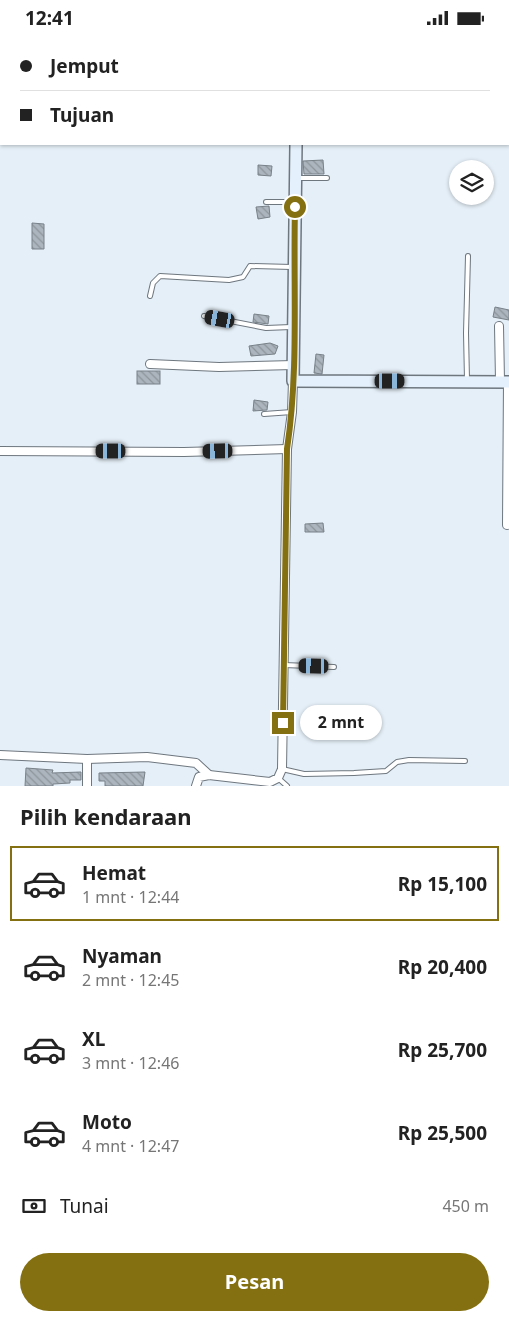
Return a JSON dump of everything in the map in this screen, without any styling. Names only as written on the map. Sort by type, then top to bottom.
[{"type":"street","points":[[196,786],[199,777],[209,775],[265,782],[278,778],[282,769],[287,449],[294,381],[296,145]]},
{"type":"street","points":[[499,326],[506,382],[507,525]]},
{"type":"street","points":[[150,364],[219,367],[293,365]]},
{"type":"street","points":[[294,381],[467,380],[506,382]]},
{"type":"street","points":[[0,451],[184,452],[287,449]]},
{"type":"street","points":[[0,755],[87,759],[147,757],[196,763],[209,775]]},
{"type":"street","points":[[86,786],[87,759]]},
{"type":"lane","points":[[295,178],[327,178]]},
{"type":"lane","points":[[266,202],[296,202]]},
{"type":"lane","points":[[467,380],[468,256]]},
{"type":"lane","points":[[150,296],[153,283],[160,276],[228,280],[244,277],[250,266],[294,267]]},
{"type":"lane","points":[[204,316],[266,328],[293,327]]},
{"type":"lane","points":[[264,414],[292,413]]},
{"type":"lane","points":[[284,665],[334,667]]},
{"type":"lane","points":[[282,769],[304,774],[354,773],[386,771],[398,762],[409,760],[465,761]]},
{"type":"lane","points":[[278,778],[288,786]]},
{"type":"building","points":[[323,160],[324,174],[304,174],[303,161]]},
{"type":"building","points":[[258,165],[272,166],[271,176],[258,175]]},
{"type":"building","points":[[269,206],[270,217],[258,219],[256,207]]},
{"type":"building","points":[[32,223],[44,224],[44,249],[32,249]]},
{"type":"building","points":[[495,307],[509,310],[509,320],[493,317]]},
{"type":"building","points":[[254,314],[269,316],[268,324],[253,322]]},
{"type":"building","points":[[270,343],[278,346],[275,354],[251,356],[249,346]]},
{"type":"building","points":[[316,354],[324,355],[322,374],[314,373]]},
{"type":"building","points":[[137,371],[160,371],[160,384],[137,384]]},
{"type":"building","points":[[254,400],[268,402],[267,410],[253,411]]},
{"type":"building","points":[[323,523],[324,532],[305,532],[305,524]]},
{"type":"building","points":[[26,768],[53,770],[52,773],[81,772],[81,780],[70,780],[70,783],[53,784],[53,786],[25,786]]},
{"type":"building","points":[[145,772],[143,786],[105,786],[105,781],[99,781],[99,773]]},
{"type":"route","points":[[283,723],[287,449],[294,381],[295,207]]}]
